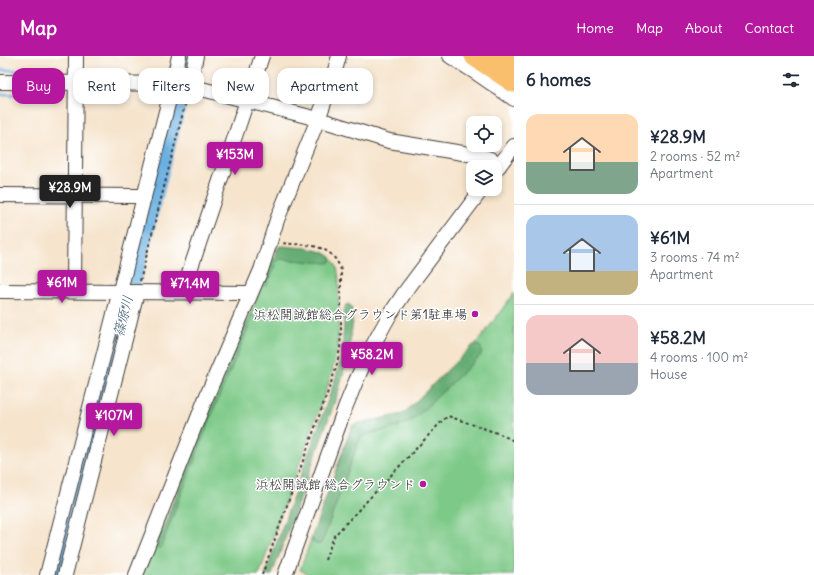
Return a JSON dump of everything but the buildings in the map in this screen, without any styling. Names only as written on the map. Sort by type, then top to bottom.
[{"type":"highway","points":[[475,56],[514,82]]},
{"type":"highway","points":[[502,56],[514,64]]},
{"type":"street","points":[[74,291],[75,196],[72,83],[76,56]]},
{"type":"street","points":[[179,56],[180,68]]},
{"type":"street","points":[[190,68],[196,56]]},
{"type":"street","points":[[258,68],[262,56]]},
{"type":"street","points":[[136,575],[205,400],[262,265],[281,210],[332,81],[339,56]]},
{"type":"street","points":[[450,56],[514,99]]},
{"type":"street","points":[[0,75],[50,75],[72,83]]},
{"type":"street","points":[[0,82],[138,84]]},
{"type":"street","points":[[0,90],[49,90],[72,83]]},
{"type":"street","points":[[65,575],[64,547],[129,292],[144,198],[176,104]]},
{"type":"street","points":[[184,292],[184,285],[246,104]]},
{"type":"street","points":[[259,104],[318,119],[389,141],[481,156],[491,160]]},
{"type":"street","points":[[502,162],[514,146]]},
{"type":"street","points":[[0,195],[138,196],[144,198]]},
{"type":"street","points":[[285,575],[345,408],[368,354],[389,316],[405,292],[477,196]]},
{"type":"street","points":[[0,291],[184,292],[250,294]]},
{"type":"street","points":[[47,575],[64,547]]},
{"type":"path","points":[[129,292],[177,104]]},
{"type":"path","points":[[262,575],[332,380],[340,348],[341,331],[341,270],[333,255],[317,247],[271,241]]},
{"type":"path","points":[[325,560],[334,536],[448,416],[500,434],[514,441]]},
{"type":"green space","points":[[279,246],[318,251],[329,256],[336,264],[339,279],[337,348],[330,379],[259,575],[140,575],[155,537],[159,538],[212,403]]},
{"type":"green space","points":[[283,246],[308,248],[320,251],[331,257],[331,262],[327,263],[280,259],[277,261],[267,285],[264,286],[263,283],[277,250]]},
{"type":"green space","name":"浜松開誠館 総合グラウンド","points":[[514,293],[514,575],[311,575],[300,570],[352,425],[403,414],[480,339]]},
{"type":"green space","points":[[347,304],[350,305],[352,311],[352,332],[339,390],[272,575],[265,575],[335,380],[342,345],[344,310]]},
{"type":"green space","points":[[251,314],[253,317],[216,404],[161,547],[158,548],[156,547],[212,403],[249,315]]},
{"type":"green space","points":[[472,346],[480,346],[481,348],[480,356],[415,418],[399,426],[367,434],[361,438],[323,540],[320,544],[316,544],[312,541],[312,536],[352,428],[359,423],[403,414]]},
{"type":"waterway","name":"篠原川","points":[[57,575],[189,56]]},
{"type":"waterway","points":[[0,70],[60,71],[67,78]]},
{"type":"waterway","points":[[0,94],[12,94]]},
{"type":"place","name":"浜松開誠館総合グラウンド第1駐車場","points":[[475,314]]},
{"type":"place","name":"浜松開誠館 総合グラウンド","points":[[423,484]]}]
